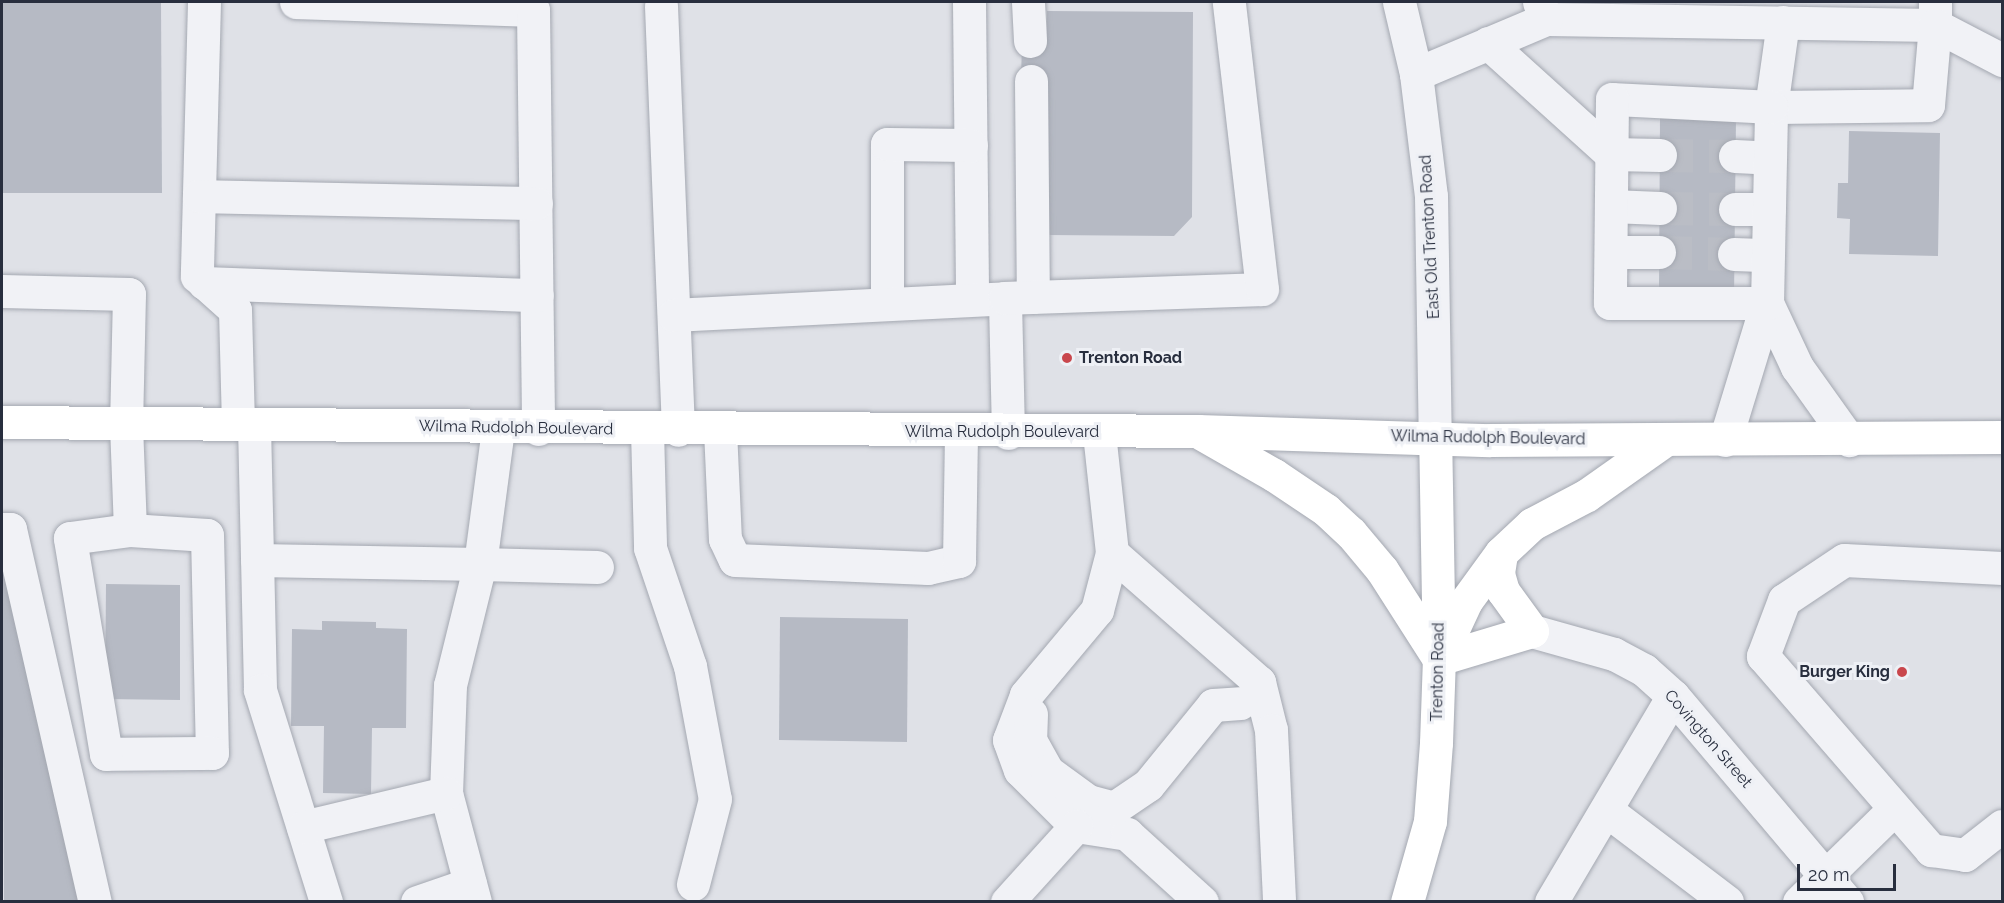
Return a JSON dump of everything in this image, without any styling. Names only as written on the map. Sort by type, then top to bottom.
[{"type":"main road","name":"Wilma Rudolph Boulevard","points":[[2,422],[1008,433],[1198,431],[1435,438],[1665,440],[2002,437]]},
{"type":"main road","points":[[1198,431],[1274,475],[1326,510],[1350,532],[1382,570],[1440,659]]},
{"type":"main road","name":"Trenton Road","points":[[1407,902],[1430,821],[1440,659],[1435,438]]},
{"type":"main road","points":[[1440,659],[1466,601],[1501,553],[1532,524],[1587,495],[1665,440]]},
{"type":"main road","points":[[1440,659],[1532,632],[1503,591],[1498,573],[1501,553]]},
{"type":"street","points":[[204,2],[197,276],[235,310],[257,560],[260,690],[326,902]]},
{"type":"street","points":[[296,2],[533,10],[538,429]]},
{"type":"street","points":[[969,2],[972,299]]},
{"type":"street","points":[[1028,2],[1030,41]]},
{"type":"street","points":[[674,315],[972,299],[1262,289],[1229,2]]},
{"type":"street","name":"East Old Trenton Road","points":[[1399,2],[1416,74],[1431,196],[1435,438]]},
{"type":"street","points":[[661,6],[674,315],[650,548],[690,666],[715,799],[693,884]]},
{"type":"street","points":[[1416,74],[1488,43],[1542,10],[1783,22],[1935,13],[2002,60]]},
{"type":"street","points":[[1767,303],[1610,303],[1612,99],[1771,107],[1928,105],[1935,13]]},
{"type":"street","points":[[1725,440],[1767,303],[1771,107],[1783,22]]},
{"type":"street","points":[[1488,43],[1611,154],[1660,155]]},
{"type":"street","points":[[1008,433],[1019,297],[1031,81]]},
{"type":"street","points":[[887,304],[886,144],[971,145]]},
{"type":"street","points":[[1736,156],[1770,158]]},
{"type":"street","points":[[199,196],[536,202]]},
{"type":"street","points":[[1611,206],[1660,208]]},
{"type":"street","points":[[1735,209],[1769,209]]},
{"type":"street","points":[[1611,252],[1659,252]]},
{"type":"street","points":[[1734,254],[1768,255]]},
{"type":"street","points":[[204,283],[537,295]]},
{"type":"street","points":[[2,291],[129,294],[126,425],[130,530]]},
{"type":"street","points":[[1767,303],[1797,367],[1849,440]]},
{"type":"street","points":[[417,902],[472,893],[446,793],[450,685],[480,564],[498,429]]},
{"type":"street","points":[[720,430],[725,539],[735,560],[928,568],[959,561],[961,432]]},
{"type":"street","points":[[1099,433],[1112,553],[1097,610],[1026,695],[1009,740],[1020,770],[1076,826],[1127,834],[1202,902]]},
{"type":"street","points":[[2,530],[10,529],[95,902]]},
{"type":"street","points":[[130,530],[207,535],[212,753],[106,754],[70,538],[130,530]]},
{"type":"street","points":[[1112,553],[1250,693],[1271,730],[1279,902]]},
{"type":"street","points":[[257,560],[597,567]]},
{"type":"street","points":[[2002,568],[1844,560],[1784,600],[1763,656],[1931,850],[1965,855],[2002,826]]},
{"type":"street","name":"Covington Street","points":[[1532,632],[1614,654],[1644,670],[1673,696],[1847,902]]},
{"type":"street","points":[[1026,695],[1034,722],[1030,740],[1047,771],[1088,801],[1114,808],[1148,785],[1213,705],[1250,693]]},
{"type":"street","points":[[1127,834],[1250,693]]},
{"type":"street","points":[[1551,902],[1673,696]]},
{"type":"street","points":[[303,826],[446,793]]},
{"type":"street","points":[[1799,902],[1894,809]]},
{"type":"street","points":[[1606,810],[1727,902]]},
{"type":"street","points":[[1007,902],[1076,826]]},
{"type":"building","points":[[2,2],[161,2],[162,193],[2,193]]},
{"type":"building","points":[[1047,11],[1193,12],[1192,217],[1174,236],[1047,235],[1021,80],[1022,41],[1047,41]]},
{"type":"building","points":[[1660,117],[1736,118],[1734,298],[1659,297]]},
{"type":"building","points":[[1849,131],[1940,133],[1938,256],[1849,254],[1850,219],[1837,218],[1838,183],[1848,183]]},
{"type":"building","points":[[2,557],[83,902],[4,902]]},
{"type":"building","points":[[106,584],[180,585],[180,700],[105,699]]},
{"type":"building","points":[[780,617],[908,619],[907,742],[779,740]]},
{"type":"building","points":[[322,621],[376,622],[376,628],[407,629],[406,728],[372,728],[371,794],[323,793],[324,726],[291,726],[292,629],[322,630]]},
{"type":"tunnel","points":[[1660,155],[1735,156]]},
{"type":"tunnel","points":[[1660,208],[1735,209]]},
{"type":"tunnel","points":[[1659,252],[1734,254]]},
{"type":"place","name":"Trenton Road","points":[[1067,358]]},
{"type":"place","name":"Burger King","points":[[1902,672]]}]
